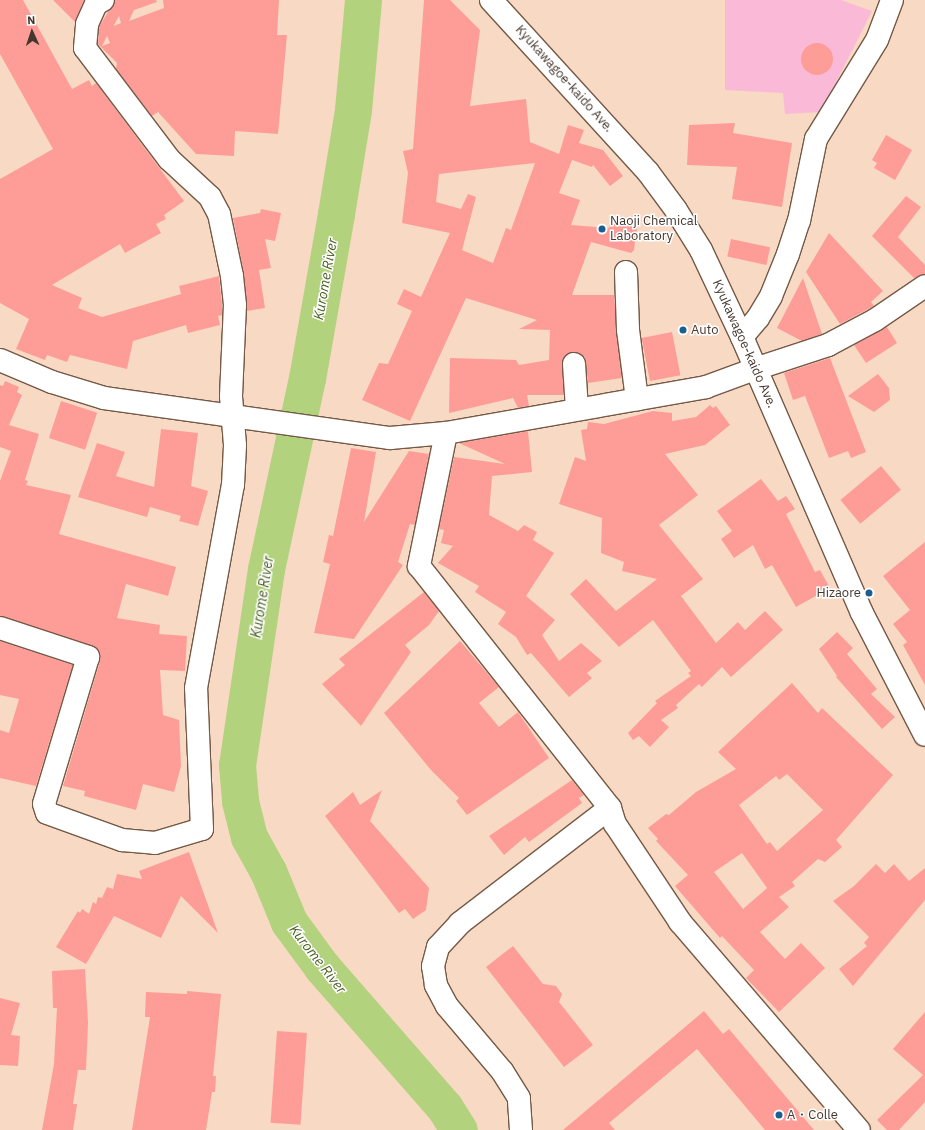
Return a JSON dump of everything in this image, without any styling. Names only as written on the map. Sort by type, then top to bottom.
[{"type":"street","points":[[0,628],[88,657],[44,804],[47,813],[122,840],[155,843],[202,829],[198,789],[196,688],[233,485],[235,445],[239,416],[235,305],[219,214],[210,198],[169,159],[85,48],[87,24],[96,4],[103,0]]},
{"type":"street","name":"Kyukawagoe-kaido Ave.","points":[[491,0],[627,148],[676,210],[701,250],[742,337],[862,612],[925,735]]},
{"type":"street","points":[[742,337],[768,301],[788,254],[799,220],[816,139],[877,40],[892,0]]},
{"type":"street","points":[[626,272],[628,330],[637,399]]},
{"type":"street","points":[[0,360],[52,382],[104,398],[390,438],[446,433],[706,387],[828,345],[875,320],[925,286]]},
{"type":"street","points":[[574,364],[577,409]]},
{"type":"street","points":[[446,433],[419,566],[610,808],[615,824],[680,922],[859,1130]]},
{"type":"street","points":[[521,1130],[519,1098],[502,1071],[447,1006],[436,985],[433,966],[438,947],[460,923],[610,808]]},
{"type":"shaded area","points":[[725,0],[841,0],[872,11],[821,112],[785,114],[783,93],[725,90]]},
{"type":"building","points":[[0,0],[23,0],[72,89],[89,80],[92,86],[96,83],[184,201],[164,215],[166,219],[156,224],[161,233],[125,253],[120,244],[52,285],[82,298],[78,308],[102,317],[181,294],[179,286],[219,276],[222,305],[222,315],[218,316],[220,325],[188,333],[186,325],[133,341],[127,369],[70,355],[67,362],[47,355],[45,360],[16,349],[29,319],[0,303],[0,179],[53,149],[0,54]]},
{"type":"building","points":[[53,0],[84,0],[75,22]]},
{"type":"building","points":[[115,0],[156,0],[157,2],[134,10],[129,21],[164,8],[163,0],[279,0],[277,35],[287,35],[278,134],[235,131],[234,156],[196,154],[158,112],[152,116],[116,69],[117,63],[98,44],[99,27]],"holes":[[[119,16],[121,23],[114,26],[114,25]],[[107,36],[110,43],[102,46]]]},
{"type":"building","points":[[424,0],[450,0],[480,30],[470,106],[526,99],[530,142],[559,154],[568,125],[584,130],[579,143],[603,150],[623,176],[610,186],[593,165],[592,167],[572,160],[559,193],[580,200],[571,225],[609,228],[611,220],[637,227],[634,250],[631,253],[591,242],[572,295],[614,295],[622,378],[588,383],[585,357],[573,352],[563,359],[564,395],[527,395],[529,406],[518,408],[513,398],[449,413],[450,358],[516,360],[519,365],[549,360],[550,330],[519,329],[537,320],[466,298],[410,421],[362,400],[379,363],[388,364],[412,311],[397,304],[404,289],[421,297],[450,233],[402,223],[408,173],[403,151],[413,149]],"holes":[[[535,163],[511,230],[506,228],[493,263],[462,250],[476,197],[468,194],[461,209],[436,202],[439,174]]]},
{"type":"building","points":[[814,43],[820,43],[830,50],[833,59],[832,65],[826,72],[820,75],[814,75],[804,68],[801,62],[801,56],[808,46]]},
{"type":"building","points":[[735,123],[733,133],[792,143],[782,207],[732,199],[737,167],[687,165],[689,125]]},
{"type":"building","points":[[886,135],[912,150],[895,180],[874,168],[877,163],[872,160]]},
{"type":"building","points":[[906,196],[921,207],[898,237],[925,265],[925,274],[914,278],[872,236]]},
{"type":"building","points":[[261,209],[281,213],[275,241],[265,239],[271,268],[259,270],[265,308],[247,311],[244,274],[233,218],[260,213]]},
{"type":"building","points":[[829,233],[883,291],[871,302],[874,306],[840,324],[806,272]]},
{"type":"building","points":[[731,239],[770,247],[766,265],[727,257]]},
{"type":"building","points":[[803,278],[822,334],[802,341],[777,328]]},
{"type":"building","points":[[887,327],[897,343],[866,363],[854,345]]},
{"type":"building","points":[[672,332],[680,375],[650,381],[642,338]]},
{"type":"building","points":[[830,358],[866,452],[851,458],[848,451],[829,458],[805,396],[793,400],[784,373]]},
{"type":"building","points":[[878,374],[889,388],[890,400],[874,412],[848,396]]},
{"type":"building","points":[[5,381],[19,387],[17,392],[22,395],[9,425],[39,434],[25,480],[28,481],[26,485],[71,495],[59,534],[176,567],[168,596],[126,584],[117,618],[160,625],[159,634],[187,636],[185,671],[160,670],[163,715],[179,720],[181,766],[174,792],[143,784],[136,810],[84,796],[85,791],[63,786],[100,661],[97,649],[0,616],[0,481],[11,451],[0,447],[0,385],[3,386]]},
{"type":"building","points":[[61,401],[97,413],[85,450],[49,438]]},
{"type":"building","points":[[710,405],[713,408],[716,406],[730,425],[705,445],[665,454],[698,495],[659,525],[703,579],[681,596],[716,643],[738,622],[745,630],[765,611],[783,630],[731,677],[722,667],[702,687],[699,684],[676,705],[678,708],[661,720],[669,727],[650,747],[639,736],[633,740],[628,733],[657,703],[655,701],[691,676],[688,673],[691,671],[653,620],[619,647],[570,594],[586,579],[616,611],[657,579],[622,571],[624,562],[601,553],[602,518],[559,504],[575,457],[586,461],[581,430],[587,429],[588,422],[604,424],[653,411],[672,413],[672,421],[696,417]]},
{"type":"building","points":[[161,429],[198,433],[191,486],[208,491],[198,526],[179,521],[181,516],[150,507],[147,517],[78,497],[97,443],[125,452],[116,476],[154,487]]},
{"type":"building","points":[[528,431],[532,472],[492,476],[489,515],[518,531],[524,525],[537,532],[533,540],[554,553],[526,596],[555,620],[542,635],[559,661],[581,643],[602,661],[587,673],[592,678],[569,697],[531,653],[527,655],[516,637],[498,624],[506,612],[475,592],[479,586],[438,563],[453,546],[441,543],[444,530],[439,529],[454,457],[505,464],[459,443]]},
{"type":"building","points":[[351,448],[376,452],[364,522],[409,451],[429,454],[415,525],[410,524],[398,562],[403,565],[354,639],[314,633],[330,564],[323,562],[329,535],[333,536]]},
{"type":"building","points":[[881,466],[901,490],[860,524],[840,500]]},
{"type":"building","points":[[761,479],[778,501],[786,496],[795,509],[786,514],[815,572],[820,570],[830,588],[796,607],[772,565],[765,569],[753,545],[734,558],[721,539],[732,531],[717,511]]},
{"type":"building","points":[[925,542],[925,685],[903,645],[907,642],[893,624],[910,610],[883,576]]},
{"type":"building","points":[[424,592],[439,611],[429,625],[405,645],[411,652],[361,726],[322,684],[345,665],[339,659]]},
{"type":"building","points":[[837,632],[853,648],[847,654],[877,689],[871,694],[895,717],[882,729],[836,677],[837,676],[819,649]]},
{"type":"building","points":[[0,641],[73,665],[36,786],[0,778],[0,730],[9,733],[19,699],[0,695]]},
{"type":"building","points":[[460,641],[499,687],[479,703],[499,727],[518,712],[549,758],[467,815],[456,801],[459,798],[431,770],[384,713]]},
{"type":"building","points":[[792,683],[818,713],[822,708],[893,775],[836,840],[842,847],[825,862],[818,859],[792,882],[795,886],[779,897],[789,907],[760,932],[785,959],[801,943],[825,968],[779,1012],[746,978],[754,970],[722,936],[720,938],[675,886],[688,875],[656,841],[658,839],[648,828],[666,814],[669,815],[696,792],[736,769],[718,752]],"holes":[[[787,774],[823,810],[777,851],[770,842],[767,844],[739,805],[776,776],[779,780]],[[742,853],[767,888],[743,909],[714,872]]]},
{"type":"building","points":[[572,780],[584,795],[579,798],[582,803],[529,842],[525,837],[504,855],[489,836]]},
{"type":"building","points":[[382,790],[370,821],[429,888],[426,910],[413,919],[405,909],[399,913],[325,816],[353,792],[360,805]]},
{"type":"building","points":[[189,852],[218,933],[181,896],[161,938],[114,916],[86,964],[56,947],[78,911],[80,913],[82,909],[89,914],[93,902],[96,904],[98,897],[102,898],[107,887],[113,889],[117,874],[142,879],[139,871]]},
{"type":"building","points":[[876,864],[885,873],[894,864],[909,881],[925,868],[925,900],[853,986],[839,969],[867,946],[864,943],[869,937],[833,901],[854,886]]},
{"type":"building","points":[[513,946],[543,984],[556,986],[562,994],[559,1002],[593,1045],[564,1067],[486,967]]},
{"type":"building","points":[[85,969],[88,1023],[86,1070],[78,1070],[73,1104],[77,1104],[73,1130],[42,1130],[54,1064],[57,1008],[53,1008],[52,971]]},
{"type":"building","points":[[187,991],[221,994],[213,1076],[216,1076],[215,1092],[212,1092],[206,1130],[132,1130],[150,1017],[145,1017],[146,992],[187,994]]},
{"type":"building","points":[[0,998],[20,1003],[11,1035],[20,1036],[18,1066],[0,1065]]},
{"type":"building","points":[[704,1011],[723,1034],[729,1029],[814,1130],[765,1130],[697,1049],[609,1123],[615,1130],[563,1130]]},
{"type":"building","points":[[925,1012],[925,1102],[899,1130],[887,1130],[877,1120],[923,1075],[893,1049]]},
{"type":"building","points":[[277,1031],[307,1033],[301,1125],[271,1123]]},
{"type":"waterway","name":"Kurome River","points":[[363,0],[353,110],[336,214],[307,378],[266,569],[237,765],[240,801],[249,837],[268,871],[289,922],[322,967],[445,1108],[459,1130]]},
{"type":"place","name":"Naoji Chemical Laboratory","points":[[602,229]]},
{"type":"place","name":"Auto","points":[[683,330]]},
{"type":"place","name":"Hizaore","points":[[869,593]]},
{"type":"place","name":"A・Colle","points":[[779,1115]]}]
